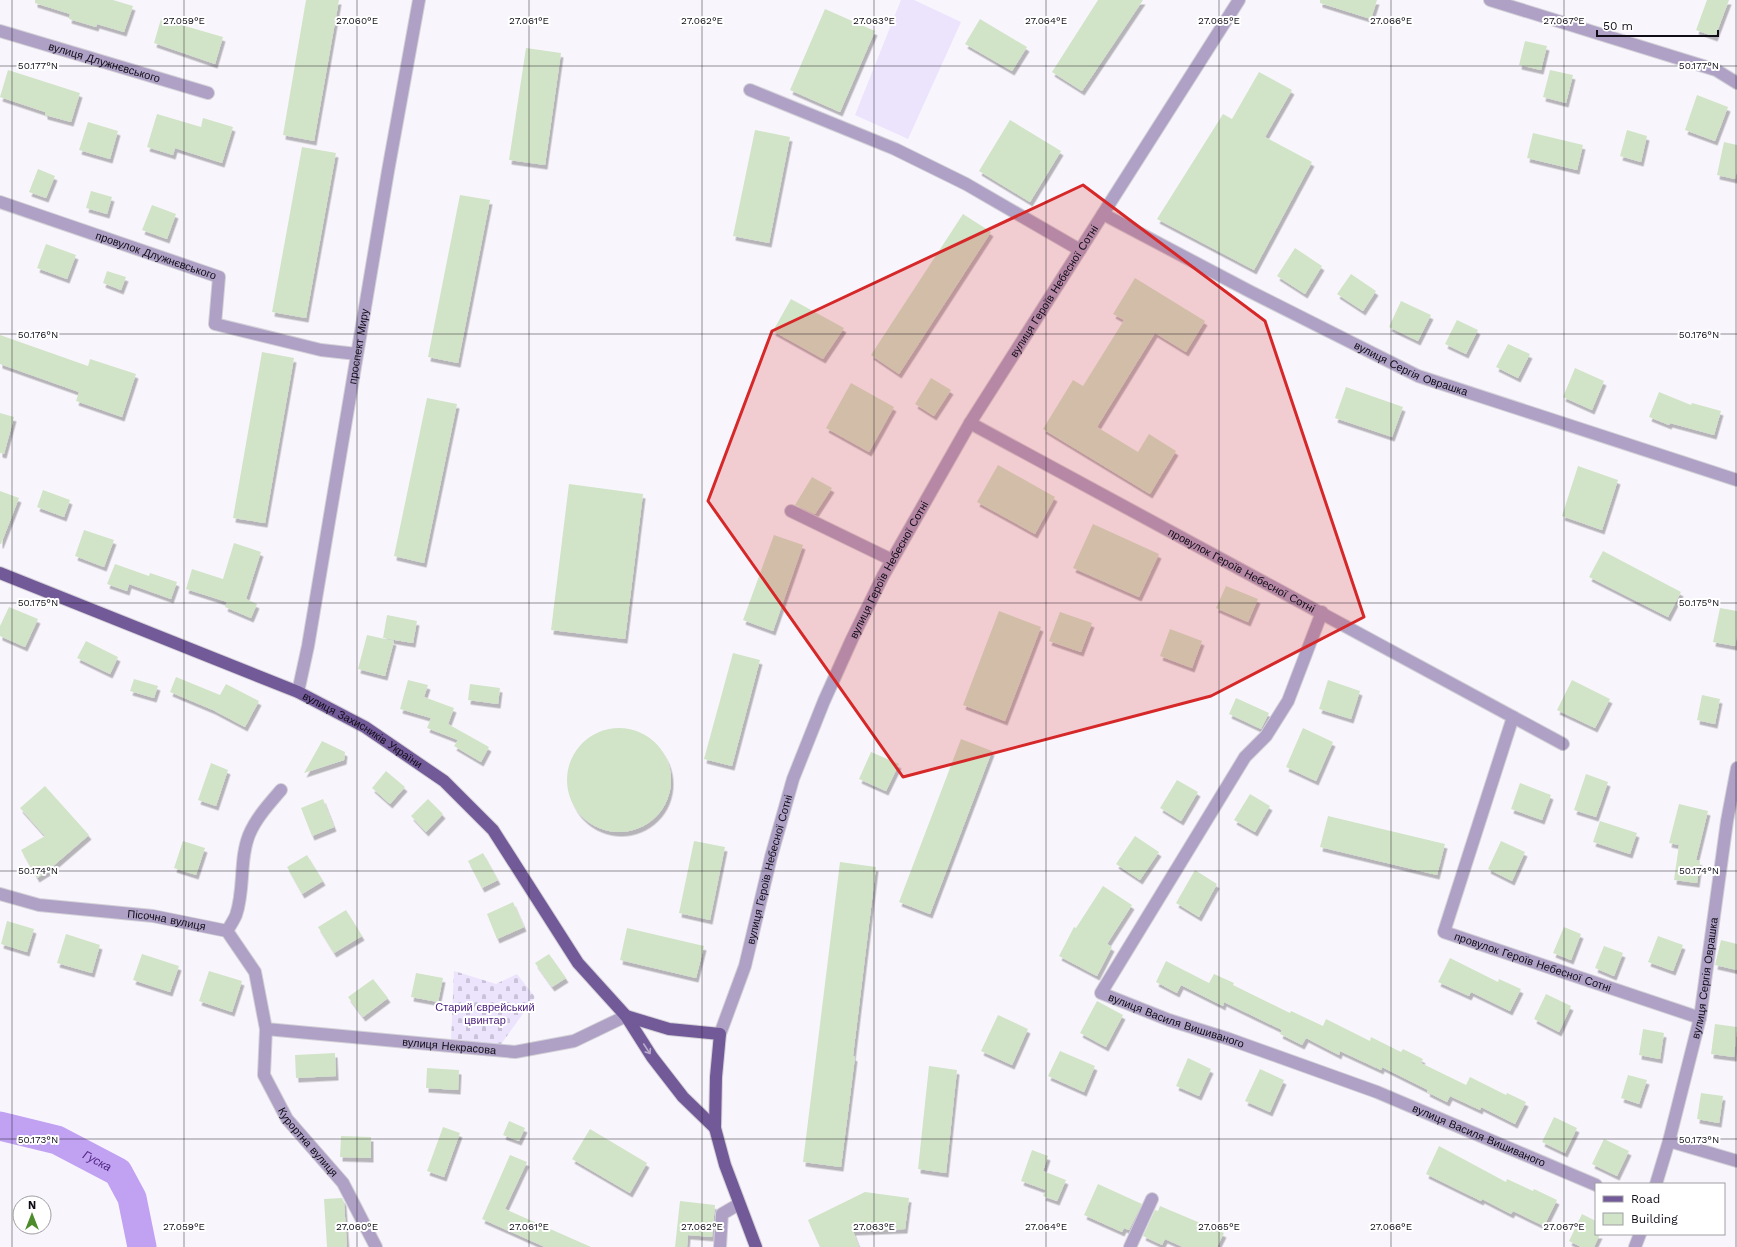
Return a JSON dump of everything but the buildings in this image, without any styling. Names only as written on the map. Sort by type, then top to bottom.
[{"type":"main road","name":"вулиця Захисників України","points":[[0,573],[298,692],[365,727],[444,781],[493,830],[578,963],[626,1016],[652,1057],[683,1097],[715,1128]]},
{"type":"main road","points":[[626,1016],[669,1029],[720,1034]]},
{"type":"main road","name":"вулиця Героїв Небесної Сотні","points":[[720,1034],[716,1077],[715,1128],[725,1165],[756,1247]]},
{"type":"street","name":"проспект Миру","points":[[298,692],[309,638],[419,0]]},
{"type":"street","name":"вулиця Героїв Небесної Сотні","points":[[720,1034],[746,966],[771,857],[793,779],[824,701],[852,638],[892,560],[970,423],[1239,0]]},
{"type":"street","points":[[1490,0],[1716,70],[1737,83]]},
{"type":"street","name":"вулиця Длужнєвського","points":[[0,31],[208,93]]},
{"type":"street","points":[[750,90],[896,149],[966,184],[1080,250]]},
{"type":"street","name":"провулок Длужнєвського","points":[[0,202],[220,277],[215,324],[321,350],[357,354]]},
{"type":"street","name":"вулиця Сергія Оврашка","points":[[1103,214],[1251,292],[1418,376],[1737,480]]},
{"type":"street","name":"провулок Героїв Небесної Сотні","points":[[970,423],[1322,612],[1563,744]]},
{"type":"street","points":[[791,511],[892,560]]},
{"type":"street","name":"вулиця Василя Вишиваного","points":[[1322,612],[1288,701],[1266,736],[1245,757],[1101,993],[1169,1020],[1229,1039],[1377,1092],[1595,1185]]},
{"type":"street","name":"провулок Героїв Небесної Сотні","points":[[1514,717],[1444,932],[1700,1018]]},
{"type":"street","name":"вулиця Сергія Оврашка","points":[[1656,1183],[1669,1140],[1700,1018],[1727,821],[1737,768]]},
{"type":"street","points":[[266,1029],[255,972],[227,931],[236,914],[244,858],[249,836],[263,810],[281,790]]},
{"type":"street","name":"Пісочна вулиця","points":[[0,894],[39,905],[153,916],[227,931]]},
{"type":"street","name":"вулиця Некрасова","points":[[266,1029],[515,1052],[574,1041],[626,1016]]},
{"type":"street","name":"Курортна вулиця","points":[[266,1029],[264,1075],[270,1088],[286,1119],[343,1184],[376,1247]]},
{"type":"street","points":[[1669,1140],[1737,1161]]},
{"type":"street","points":[[1130,1247],[1152,1199]]},
{"type":"street","points":[[720,1247],[722,1214],[739,1204]]},
{"type":"street","points":[[1635,1247],[1640,1235]]},
{"type":"highlighted area","points":[[1083,185],[1265,321],[1364,617],[1211,696],[903,777],[708,501],[772,331]]},
{"type":"green space","points":[[901,0],[914,0],[961,22],[908,139],[855,115]]},
{"type":"green space","name":"Старий єврейський цвинтар","points":[[454,971],[496,984],[517,974],[535,997],[499,1047],[451,1041]]},
{"type":"waterway","name":"Гуска","points":[[0,1126],[57,1140],[118,1172],[132,1198],[142,1247]]}]
